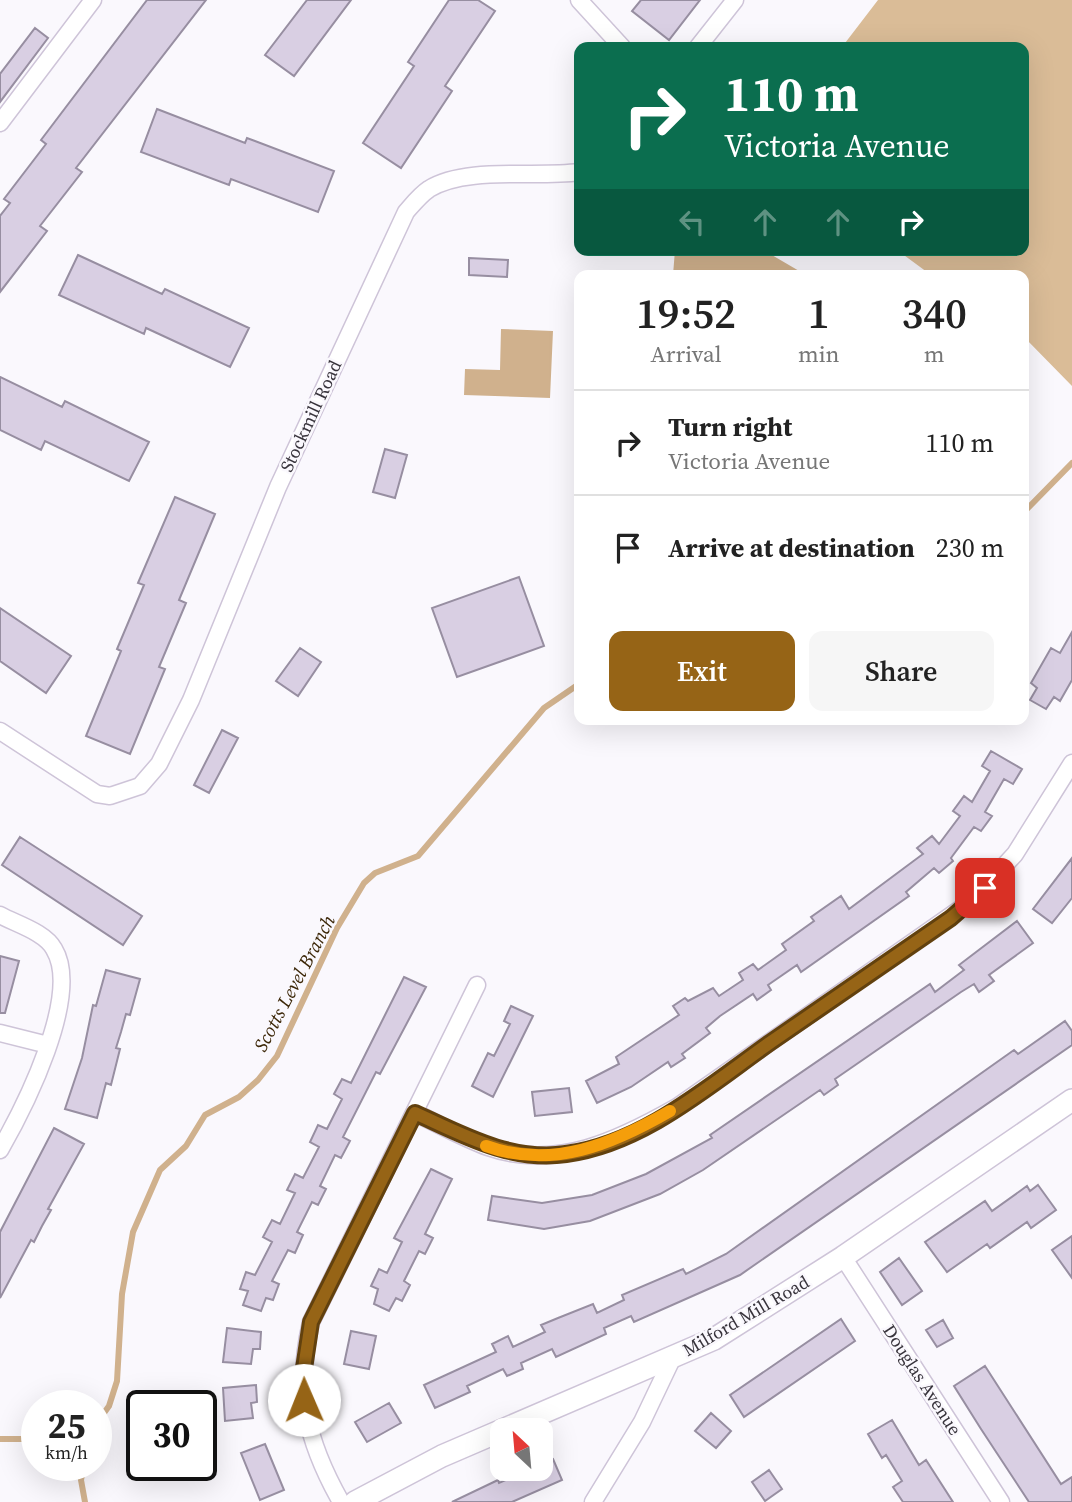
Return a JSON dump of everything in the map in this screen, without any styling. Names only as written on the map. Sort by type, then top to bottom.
[{"type":"main road","name":"Milford Mill Road","points":[[355,1502],[442,1456],[672,1359],[753,1316],[1072,1100]]},
{"type":"street","points":[[0,123],[93,0]]},
{"type":"street","points":[[579,0],[617,42]]},
{"type":"street","points":[[702,42],[735,0]]},
{"type":"street","name":"Stockmill Road","points":[[0,731],[97,794],[110,796],[140,786],[159,764],[191,700],[278,487],[406,212],[428,190],[441,183],[493,176],[574,173]]},
{"type":"street","points":[[415,1113],[489,1147],[542,1156],[594,1148],[632,1133],[677,1107],[973,900],[1015,854],[1072,763]]},
{"type":"street","points":[[0,915],[46,939],[54,948],[59,960],[61,987],[40,1074],[0,1150]]},
{"type":"street","points":[[341,1502],[315,1452],[307,1423],[303,1375],[305,1348],[322,1295],[477,985]]},
{"type":"street","points":[[0,1033],[48,1045]]},
{"type":"street","name":"Douglas Avenue","points":[[843,1257],[1001,1502]]},
{"type":"street","points":[[593,1502],[642,1422],[672,1359]]},
{"type":"shaded area","points":[[878,0],[1072,0],[1072,386],[1029,342],[1029,270],[924,270],[905,256],[1029,256],[1029,42],[846,42]]},
{"type":"shaded area","points":[[675,256],[774,256],[797,270],[673,270]]},
{"type":"shaded area","points":[[501,329],[553,331],[550,398],[464,395],[465,369],[500,370]]},
{"type":"building","points":[[147,0],[206,0],[76,168],[82,172],[40,226],[47,231],[0,292],[0,216],[10,203],[4,199],[46,144],[41,140]]},
{"type":"building","points":[[307,0],[351,0],[294,76],[265,55]]},
{"type":"building","points":[[449,0],[478,0],[495,11],[445,86],[452,91],[401,168],[363,143],[414,66],[408,62]]},
{"type":"building","points":[[641,0],[700,0],[669,40],[632,11]]},
{"type":"building","points":[[35,28],[48,38],[0,102],[0,74]]},
{"type":"building","points":[[157,109],[245,143],[247,138],[334,171],[318,212],[231,179],[229,185],[141,152]]},
{"type":"building","points":[[78,255],[162,294],[165,289],[249,328],[230,367],[146,328],[144,334],[59,295]]},
{"type":"building","points":[[469,258],[508,260],[507,277],[469,275]]},
{"type":"building","points":[[0,377],[62,407],[65,401],[149,442],[129,481],[45,441],[41,450],[0,430]]},
{"type":"building","points":[[385,449],[407,455],[395,498],[373,492]]},
{"type":"building","points":[[175,497],[215,514],[179,600],[186,603],[159,667],[165,669],[130,754],[86,736],[121,651],[117,649],[144,585],[138,583]]},
{"type":"building","points":[[519,577],[544,646],[457,677],[432,608]]},
{"type":"building","points":[[0,608],[71,656],[46,693],[0,661]]},
{"type":"building","points":[[1072,632],[1072,680],[1060,701],[1054,697],[1046,709],[1030,700],[1037,688],[1031,683],[1051,648],[1060,653]]},
{"type":"building","points":[[300,648],[321,662],[298,696],[276,681]]},
{"type":"building","points":[[222,730],[238,738],[209,793],[194,785]]},
{"type":"building","points":[[991,751],[1022,769],[1013,784],[1004,779],[985,812],[992,816],[981,831],[974,827],[951,858],[953,861],[939,873],[934,868],[906,892],[909,896],[801,972],[797,965],[768,985],[771,990],[757,1000],[753,994],[720,1016],[706,1028],[710,1033],[682,1054],[685,1058],[671,1067],[668,1062],[631,1087],[597,1103],[586,1081],[619,1064],[616,1057],[679,1015],[673,1006],[685,998],[688,1001],[713,988],[719,996],[743,980],[739,973],[753,964],[758,970],[786,950],[782,944],[814,921],[811,917],[841,896],[849,909],[923,854],[917,848],[932,836],[939,844],[960,816],[953,811],[964,796],[972,802],[990,771],[982,766]]},
{"type":"building","points":[[20,837],[142,916],[123,945],[2,865]]},
{"type":"building","points":[[1072,858],[1072,898],[1052,923],[1033,909]]},
{"type":"building","points":[[1017,921],[1033,943],[989,975],[994,981],[979,992],[974,984],[961,992],[835,1079],[838,1085],[824,1095],[820,1090],[703,1170],[660,1194],[590,1221],[544,1229],[488,1220],[492,1196],[542,1203],[592,1195],[646,1174],[712,1138],[710,1135],[930,984],[935,992],[964,970],[959,965]]},
{"type":"building","points":[[0,956],[19,961],[5,1013],[0,1013]]},
{"type":"building","points":[[106,970],[140,979],[130,1015],[126,1014],[116,1048],[120,1049],[111,1085],[106,1083],[97,1118],[65,1109],[82,1058],[93,1005],[96,1006]]},
{"type":"building","points":[[404,977],[426,987],[380,1074],[376,1072],[343,1137],[350,1141],[341,1158],[335,1155],[320,1186],[326,1189],[318,1205],[312,1202],[297,1232],[303,1235],[295,1253],[288,1250],[272,1281],[279,1284],[273,1300],[266,1298],[261,1311],[243,1305],[248,1291],[240,1289],[246,1272],[255,1275],[272,1242],[263,1237],[272,1220],[280,1224],[295,1193],[287,1190],[295,1174],[303,1178],[319,1147],[310,1142],[318,1125],[327,1129],[342,1099],[334,1094],[342,1079],[351,1083]]},
{"type":"building","points":[[511,1006],[533,1016],[493,1097],[472,1086],[488,1053],[494,1056],[510,1024],[504,1021]]},
{"type":"building","points":[[1065,1021],[1072,1031],[1072,1045],[740,1275],[634,1322],[631,1316],[604,1328],[606,1334],[556,1357],[552,1349],[521,1363],[523,1369],[507,1376],[503,1369],[467,1386],[470,1392],[435,1408],[424,1385],[496,1352],[492,1344],[508,1336],[513,1347],[545,1332],[541,1325],[593,1304],[597,1313],[624,1300],[622,1295],[683,1269],[686,1274],[726,1254],[1014,1050],[1018,1054]]},
{"type":"building","points":[[569,1088],[572,1112],[535,1116],[532,1092]]},
{"type":"building","points":[[54,1128],[84,1144],[48,1209],[51,1210],[34,1242],[31,1240],[0,1298],[0,1232]]},
{"type":"building","points":[[431,1169],[452,1179],[425,1234],[433,1238],[425,1254],[419,1251],[404,1281],[410,1285],[402,1301],[396,1298],[389,1311],[374,1304],[378,1289],[371,1286],[379,1269],[387,1273],[402,1242],[394,1238]]},
{"type":"building","points":[[1038,1185],[1056,1210],[1031,1228],[1027,1222],[990,1248],[987,1244],[947,1272],[925,1242],[985,1201],[992,1211],[1027,1186],[1030,1191]]},
{"type":"building","points":[[1072,1236],[1072,1278],[1052,1250]]},
{"type":"building","points":[[899,1258],[922,1291],[902,1305],[880,1272]]},
{"type":"building","points":[[841,1319],[855,1341],[744,1417],[730,1395]]},
{"type":"building","points":[[943,1320],[953,1338],[937,1347],[926,1330]]},
{"type":"building","points":[[227,1328],[261,1332],[260,1349],[253,1349],[251,1364],[223,1362]]},
{"type":"building","points":[[351,1331],[376,1336],[369,1369],[344,1364]]},
{"type":"building","points":[[985,1366],[1061,1484],[1072,1477],[1072,1502],[1029,1502],[981,1429],[954,1386]]},
{"type":"building","points":[[256,1385],[257,1402],[251,1403],[253,1418],[225,1421],[223,1388]]},
{"type":"building","points":[[389,1403],[401,1423],[367,1442],[355,1422]]},
{"type":"building","points":[[711,1413],[731,1431],[716,1448],[695,1431]]},
{"type":"building","points":[[892,1420],[919,1465],[926,1460],[953,1502],[903,1502],[893,1487],[902,1481],[886,1455],[882,1458],[868,1434]]},
{"type":"building","points":[[265,1444],[284,1490],[260,1500],[241,1453]]},
{"type":"building","points":[[553,1459],[562,1480],[512,1502],[452,1502],[496,1481],[553,1481]]},
{"type":"building","points":[[769,1470],[782,1489],[765,1501],[752,1482]]},
{"type":"waterway","name":"Scotts Level Branch","points":[[1029,507],[1072,463]]},
{"type":"waterway","name":"Scotts Level Branch","points":[[112,1397],[117,1381],[122,1294],[133,1232],[160,1170],[186,1146],[205,1115],[239,1097],[258,1080],[277,1056],[337,928],[364,883],[375,873],[418,856],[544,708],[574,687]]},
{"type":"waterway","name":"Scotts Level Branch","points":[[0,1439],[21,1439]]},
{"type":"waterway","points":[[81,1481],[85,1502]]},
{"type":"slow traffic","points":[[486,1146],[542,1156],[566,1154],[594,1148],[632,1133],[670,1111]]},
{"type":"route","points":[[304,1400],[305,1348],[311,1322],[322,1295],[415,1113],[489,1147],[514,1153],[542,1156],[594,1148],[632,1133],[677,1107],[951,918],[985,888]]}]
